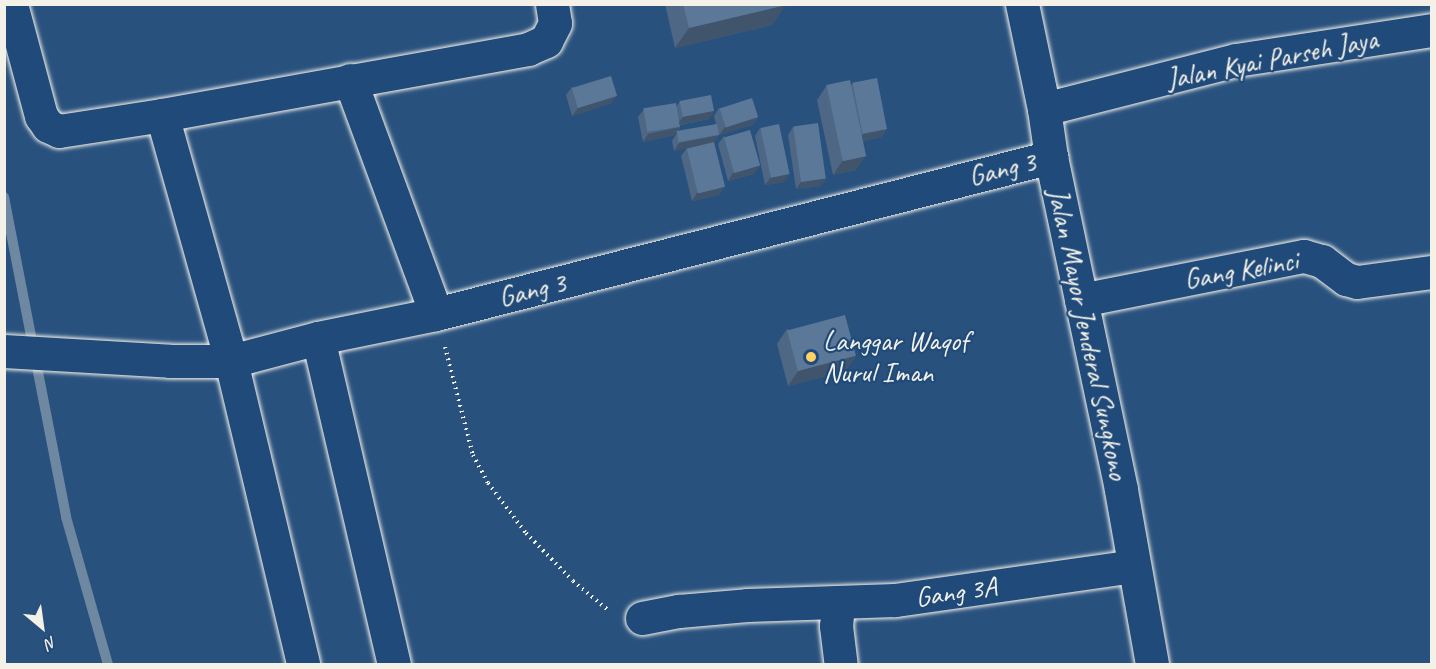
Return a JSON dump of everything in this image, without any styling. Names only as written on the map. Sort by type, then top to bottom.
[{"type":"street","points":[[12,4],[41,116],[48,126],[59,131],[162,115],[528,49],[546,41],[555,23],[552,4]]},
{"type":"street","name":"Jalan Mayor Jenderal Sungkono","points":[[1022,4],[1044,109],[1051,157],[1121,490],[1152,664]]},
{"type":"street","name":"Jalan Kyai Parseh Jaya","points":[[1044,109],[1236,60],[1431,30]]},
{"type":"street","points":[[350,80],[436,314]]},
{"type":"street","points":[[162,115],[231,361],[303,664]]},
{"type":"street","name":"Gang 3","points":[[4,351],[101,358],[231,361],[318,338],[436,314],[1051,157]]},
{"type":"street","name":"Gang Kelinci","points":[[1081,300],[1304,256],[1322,261],[1346,279],[1357,282],[1431,272]]},
{"type":"street","points":[[318,338],[394,664]]},
{"type":"street","name":"Gang 3A","points":[[642,618],[737,606],[838,604],[895,600],[1134,566]]},
{"type":"street","points":[[838,604],[836,626],[841,664]]},
{"type":"path","points":[[436,314],[473,455],[488,483],[526,533],[573,581],[620,619],[642,618]]},
{"type":"building","points":[[683,4],[786,4],[786,5],[689,28]]},
{"type":"building","points":[[611,76],[617,96],[578,108],[572,88]]},
{"type":"building","points":[[877,78],[887,129],[862,134],[852,83]]},
{"type":"building","points":[[850,80],[866,156],[843,161],[827,85]]},
{"type":"building","points":[[711,95],[714,111],[683,117],[680,101]]},
{"type":"building","points":[[752,98],[758,117],[726,128],[720,109]]},
{"type":"building","points":[[676,103],[680,127],[647,132],[643,108]]},
{"type":"building","points":[[818,123],[826,178],[801,182],[793,126]]},
{"type":"building","points":[[717,124],[719,135],[679,142],[677,131]]},
{"type":"building","points":[[779,124],[790,174],[771,178],[760,128]]},
{"type":"building","points":[[750,130],[760,166],[734,173],[724,137]]},
{"type":"building","points":[[714,142],[725,187],[698,193],[687,149]]},
{"type":"building","points":[[845,315],[856,356],[798,371],[787,331]]},
{"type":"waterway","points":[[4,197],[66,517],[108,664]]},
{"type":"place","name":"Langgar Waqof Nurul Iman","points":[[811,357]]}]
